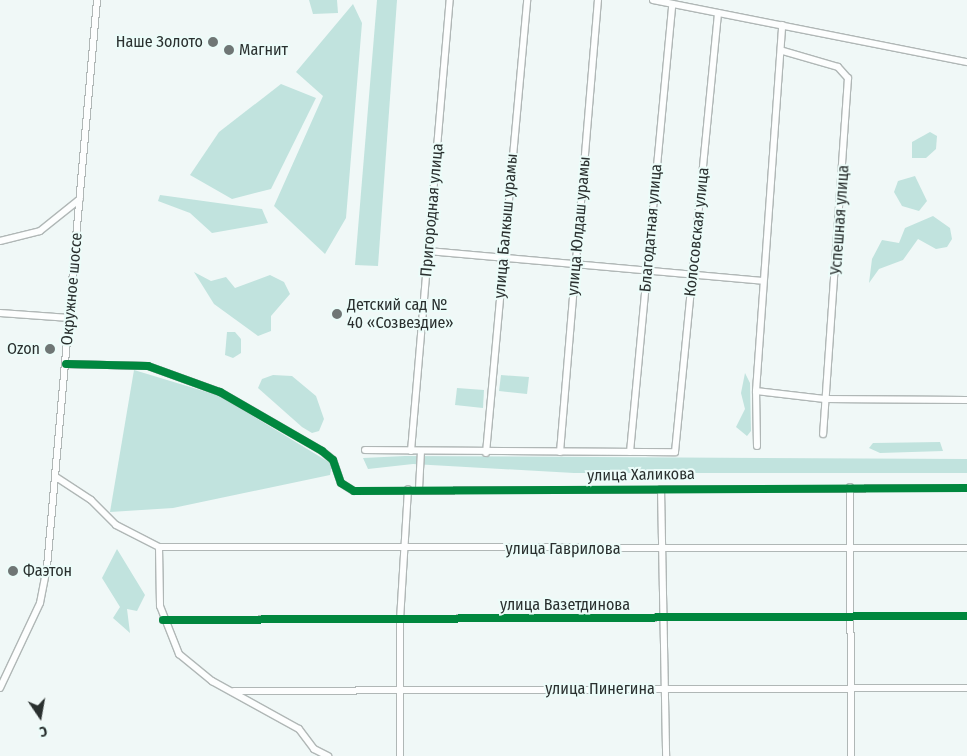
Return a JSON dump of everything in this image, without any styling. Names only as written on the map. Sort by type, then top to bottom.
[{"type":"street","name":"Окружное шоссе","points":[[0,688],[40,603],[56,477],[97,0]]},
{"type":"street","name":"Пригородная улица","points":[[411,451],[450,0]]},
{"type":"street","name":"улица Балкыш урамы","points":[[486,453],[527,0]]},
{"type":"street","name":"улица Юлдаш урамы","points":[[560,452],[598,0]]},
{"type":"street","points":[[653,0],[967,62]]},
{"type":"street","name":"Благодатная улица","points":[[630,452],[672,4]]},
{"type":"street","name":"Колосовская улица","points":[[630,452],[675,452],[718,13]]},
{"type":"street","points":[[757,446],[756,391],[763,281],[783,51],[782,25]]},
{"type":"street","name":"Успешная улица","points":[[783,51],[838,67],[848,78],[822,434]]},
{"type":"street","points":[[0,241],[40,231],[80,199]]},
{"type":"street","points":[[428,251],[647,271],[692,277],[763,281]]},
{"type":"street","points":[[0,313],[70,318]]},
{"type":"street","name":"улица Халикова","points":[[66,364],[148,366],[175,372],[247,406],[333,460],[341,483],[350,490],[662,490],[850,486],[967,488]]},
{"type":"street","points":[[756,391],[825,398],[967,400]]},
{"type":"street","points":[[365,450],[486,453],[630,452]]},
{"type":"street","points":[[419,489],[421,451]]},
{"type":"street","points":[[56,477],[91,500],[116,525],[159,547],[163,620],[179,654],[212,681],[234,691],[300,729],[314,749],[328,756]]},
{"type":"street","points":[[850,486],[851,756]]},
{"type":"street","points":[[400,756],[400,620],[408,489]]},
{"type":"street","points":[[662,490],[666,756]]},
{"type":"street","name":"улица Гаврилова","points":[[159,547],[404,551],[662,548],[967,548]]},
{"type":"street","name":"улица Вазетдинова","points":[[163,620],[967,616]]},
{"type":"street","name":"улица Пинегина","points":[[234,691],[967,688]]},
{"type":"shaded area","points":[[309,0],[337,0],[338,13],[313,14]]},
{"type":"shaded area","points":[[377,0],[397,0],[378,266],[355,265]]},
{"type":"shaded area","points":[[353,4],[362,23],[346,218],[325,254],[274,206],[323,96],[296,72]]},
{"type":"shaded area","points":[[281,84],[316,98],[271,189],[232,199],[190,175],[219,132]]},
{"type":"shaded area","points":[[930,132],[937,136],[936,149],[926,158],[912,158],[912,142]]},
{"type":"shaded area","points":[[915,176],[927,201],[919,211],[902,206],[894,192],[898,181]]},
{"type":"shaded area","points":[[160,195],[262,209],[268,223],[212,233],[190,213],[158,201]]},
{"type":"shaded area","points":[[933,216],[950,228],[952,239],[947,247],[936,249],[918,239],[903,260],[879,269],[869,283],[872,259],[882,240],[899,243],[905,228]]},
{"type":"shaded area","points":[[194,272],[211,281],[226,277],[235,288],[270,275],[284,282],[290,294],[271,316],[271,331],[258,336],[214,304]]},
{"type":"shaded area","points":[[227,332],[235,332],[241,339],[241,353],[233,358],[225,355]]},
{"type":"shaded area","points":[[134,370],[220,396],[332,464],[330,475],[173,508],[110,512]]},
{"type":"shaded area","points":[[745,373],[750,383],[751,431],[747,436],[736,427],[745,409],[741,393]]},
{"type":"shaded area","points":[[273,375],[292,376],[316,396],[324,419],[319,431],[312,433],[302,427],[258,388],[262,379]]},
{"type":"shaded area","points":[[501,375],[529,377],[527,394],[499,391]]},
{"type":"shaded area","points":[[457,388],[484,390],[483,408],[455,405]]},
{"type":"shaded area","points":[[940,442],[943,451],[880,453],[869,448],[873,443]]},
{"type":"shaded area","points":[[405,456],[967,459],[967,473],[574,473],[413,464],[368,469],[363,458]]},
{"type":"shaded area","points":[[117,549],[145,595],[137,611],[127,609],[130,633],[113,618],[120,607],[102,578]]},
{"type":"cycle path","points":[[66,364],[148,366],[220,392],[322,451],[333,460],[341,483],[354,491],[967,488]]},
{"type":"cycle path","points":[[163,620],[967,616]]},
{"type":"place","name":"Наше Золото","points":[[213,42]]},
{"type":"place","name":"Магнит","points":[[229,50]]},
{"type":"place","name":"Детский сад № 40 «Созвездие»","points":[[337,314]]},
{"type":"place","name":"Ozon","points":[[50,349]]},
{"type":"place","name":"Фаэтон","points":[[13,571]]}]
